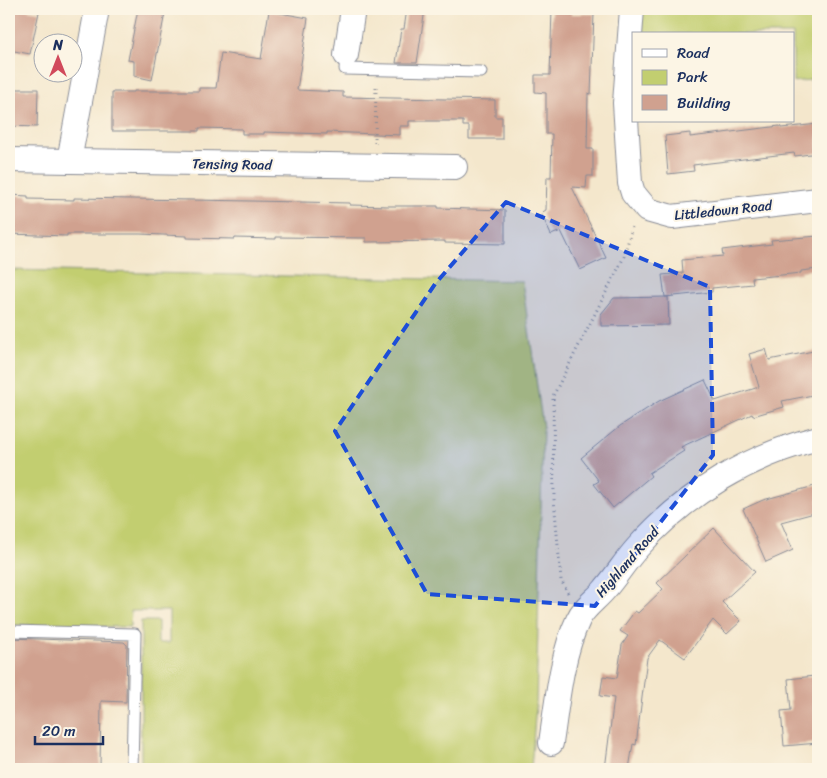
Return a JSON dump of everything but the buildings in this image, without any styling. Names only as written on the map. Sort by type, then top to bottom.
[{"type":"street","points":[[69,161],[97,9]]},
{"type":"street","points":[[346,55],[353,9]]},
{"type":"street","points":[[632,9],[625,103],[628,167],[633,193],[639,202]]},
{"type":"street","name":"Tensing Road","points":[[9,160],[455,167]]},
{"type":"street","name":"Littledown Road","points":[[639,202],[647,210],[672,217],[818,200]]},
{"type":"street","name":"Highland Road","points":[[551,743],[566,651],[578,618],[606,588],[638,547],[681,506],[736,470],[773,453],[818,438]]},
{"type":"lane","points":[[346,55],[344,69],[481,72]]},
{"type":"lane","points":[[9,631],[135,634],[132,769]]},
{"type":"path","points":[[374,166],[376,70]]},
{"type":"path","points":[[578,618],[562,580],[554,499],[554,396],[624,257],[639,202]]},
{"type":"highlighted area","points":[[506,202],[710,287],[713,455],[595,606],[427,594],[335,431],[435,284]]},
{"type":"green space","points":[[631,9],[818,9],[818,79],[794,82],[794,32],[633,32]]},
{"type":"green space","points":[[9,270],[522,281],[543,428],[536,705],[531,769],[141,769],[141,621],[158,621],[158,643],[169,643],[169,611],[131,611],[130,627],[9,625]]}]
